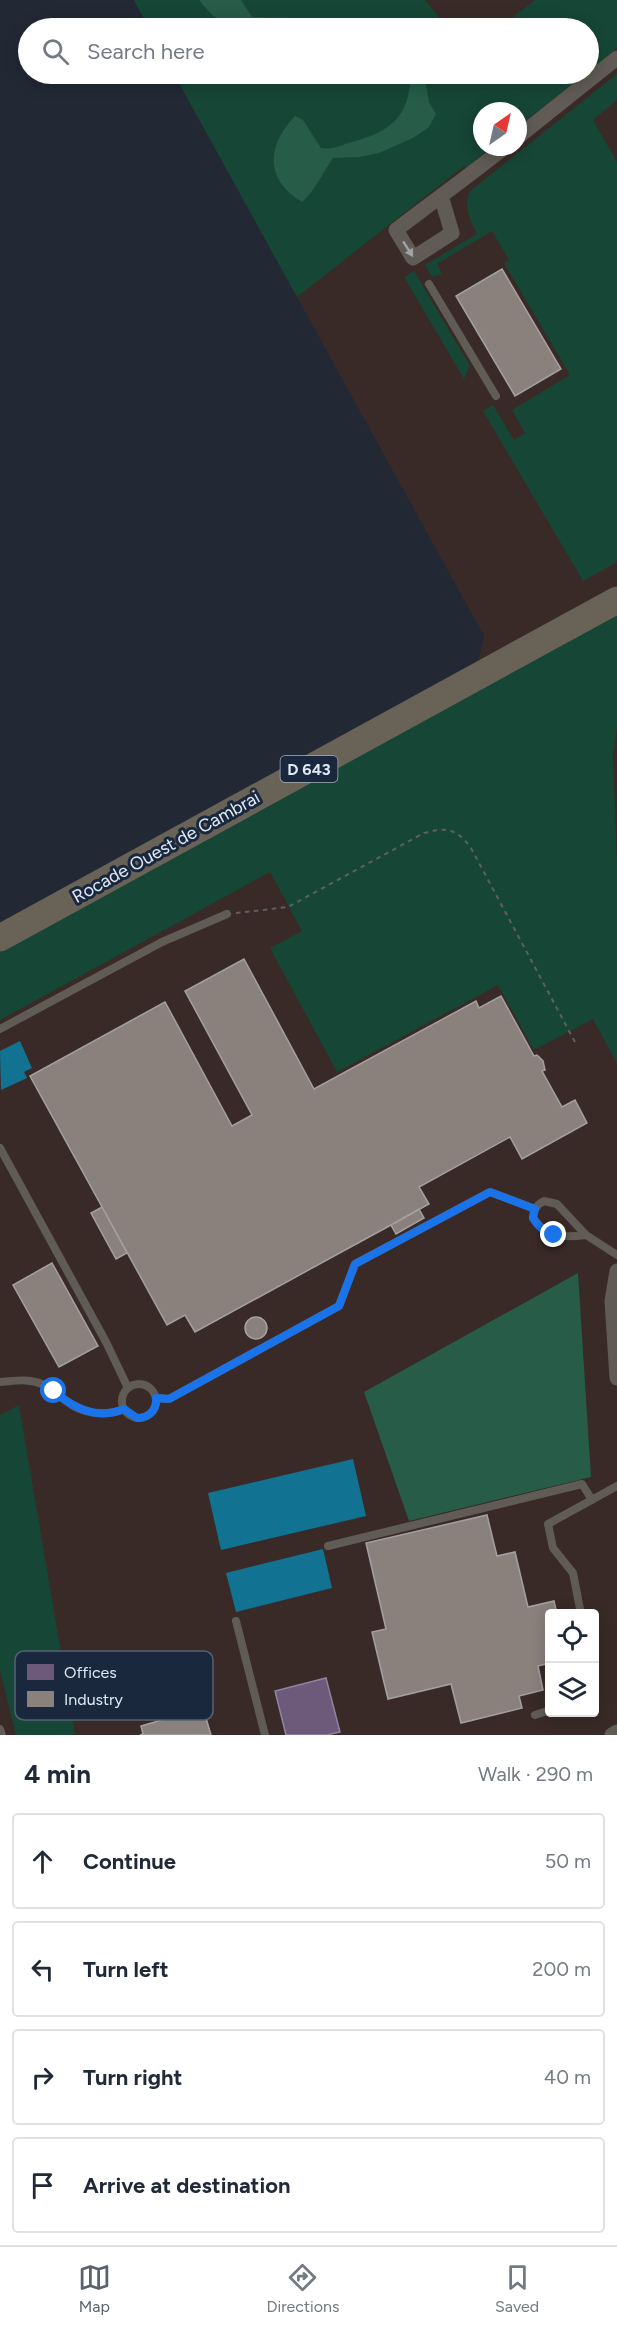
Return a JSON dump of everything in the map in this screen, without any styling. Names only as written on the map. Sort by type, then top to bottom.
[{"type":"highway","name":"Rocade Ouest de Cambrai","points":[[0,938],[617,600]]},
{"type":"street","points":[[599,72],[617,58]]},
{"type":"street","points":[[527,130],[584,84]]},
{"type":"street","points":[[441,196],[493,156]]},
{"type":"street","points":[[617,1271],[612,1301],[617,1378]]},
{"type":"street","points":[[612,1735],[617,1732]]},
{"type":"lane","points":[[429,284],[496,396]]},
{"type":"lane","points":[[0,1029],[162,942],[227,914]]},
{"type":"lane","points":[[0,1149],[106,1342],[128,1388]]},
{"type":"lane","points":[[156,1398],[169,1399],[339,1306],[355,1264],[490,1192],[535,1209]]},
{"type":"lane","points":[[586,1235],[564,1237],[545,1232],[533,1218],[535,1209],[544,1200],[557,1204],[586,1235],[617,1255]]},
{"type":"lane","points":[[0,1382],[23,1380],[40,1383],[68,1403],[84,1411],[105,1413],[124,1409]]},
{"type":"lane","points":[[138,1384],[148,1386],[155,1393],[156,1398],[155,1409],[142,1418],[132,1416],[124,1409],[123,1398],[128,1388],[138,1384]]},
{"type":"lane","points":[[328,1546],[582,1484],[592,1500]]},
{"type":"lane","points":[[580,1609],[573,1573],[554,1548],[548,1524],[617,1486]]},
{"type":"lane","points":[[236,1620],[265,1735]]},
{"type":"lane","points":[[535,1715],[545,1711]]},
{"type":"lane","points":[[0,1729],[2,1735]]},
{"type":"path","points":[[227,914],[288,907],[424,833],[438,830],[453,831],[464,838],[471,848],[576,1044]]},
{"type":"shaded area","points":[[134,0],[617,0],[617,1735],[0,1735],[0,1019],[455,770],[484,636],[180,84],[599,84],[599,18],[144,18]]},
{"type":"green space","points":[[134,0],[425,0],[440,18],[144,18]]},
{"type":"green space","points":[[199,0],[241,0],[252,17],[302,18],[217,18]]},
{"type":"green space","points":[[535,0],[617,0],[617,48],[599,63],[599,18],[511,18]]},
{"type":"green space","points":[[617,74],[617,100],[593,120],[617,162],[617,562],[583,581],[483,411],[493,405],[514,440],[525,433],[512,410],[570,375],[504,263],[509,260],[492,231],[437,264],[442,274],[432,277],[425,265],[477,234],[467,208],[470,191],[514,156],[527,156],[527,146]]},
{"type":"green space","points":[[180,84],[572,84],[527,120],[527,102],[473,102],[473,156],[481,156],[466,168],[464,166],[297,297]]},
{"type":"green space","points":[[409,84],[426,84],[429,102],[436,114],[429,127],[413,138],[379,153],[360,157],[333,158],[302,202],[281,184],[274,162],[275,151],[285,127],[295,116],[303,120],[321,148],[333,148],[365,138],[387,127],[402,111]]},
{"type":"green space","points":[[414,271],[470,366],[464,379],[404,277]]},
{"type":"green space","points":[[617,614],[617,729],[613,754],[617,863],[617,1063],[593,1019],[534,1050],[498,985],[337,1072],[270,948],[302,931],[270,872],[0,1020],[0,951]]},
{"type":"green space","points":[[578,1273],[591,1477],[409,1521],[364,1392]]},
{"type":"green space","points":[[19,1405],[61,1651],[15,1651],[15,1720],[72,1720],[75,1735],[16,1735],[0,1671],[0,1415]]},
{"type":"water","points":[[20,1041],[32,1068],[24,1072],[27,1078],[1,1090],[0,1051]]},
{"type":"water","points":[[353,1459],[366,1516],[221,1550],[208,1493]]},
{"type":"water","points":[[323,1549],[332,1588],[236,1612],[226,1573]]},
{"type":"building: Offices","points":[[326,1678],[340,1732],[327,1735],[286,1735],[275,1691]]},
{"type":"building: Industry","points":[[502,269],[561,369],[515,396],[456,296]]},
{"type":"building: Industry","points":[[244,959],[314,1089],[476,1001],[479,1008],[501,996],[534,1056],[537,1055],[543,1061],[545,1070],[542,1071],[562,1107],[575,1100],[587,1123],[522,1159],[510,1137],[419,1187],[429,1204],[391,1225],[195,1332],[185,1315],[167,1325],[30,1076],[165,1002],[232,1126],[252,1115],[185,991]]},
{"type":"building: Industry","points":[[102,1207],[127,1253],[116,1259],[91,1213]]},
{"type":"building: Industry","points":[[419,1209],[424,1218],[396,1234],[391,1225]]},
{"type":"building: Industry","points":[[52,1263],[98,1346],[59,1367],[13,1285]]},
{"type":"building: Industry","points":[[256,1317],[266,1324],[267,1328],[260,1338],[256,1339],[246,1332],[245,1328],[252,1318]]},
{"type":"building: Industry","points":[[487,1515],[497,1556],[515,1552],[528,1607],[554,1601],[556,1609],[545,1609],[545,1664],[538,1666],[543,1690],[519,1696],[522,1708],[461,1723],[451,1684],[388,1699],[372,1632],[386,1629],[366,1543]]},
{"type":"building: Industry","points":[[162,1720],[207,1720],[211,1735],[140,1735],[143,1734],[141,1726]]},
{"type":"route","points":[[54,1391],[68,1403],[84,1411],[105,1413],[124,1409],[137,1418],[147,1416],[155,1409],[156,1398],[169,1399],[339,1306],[355,1264],[490,1192],[535,1209],[533,1218],[537,1225],[545,1232],[554,1235]]}]
